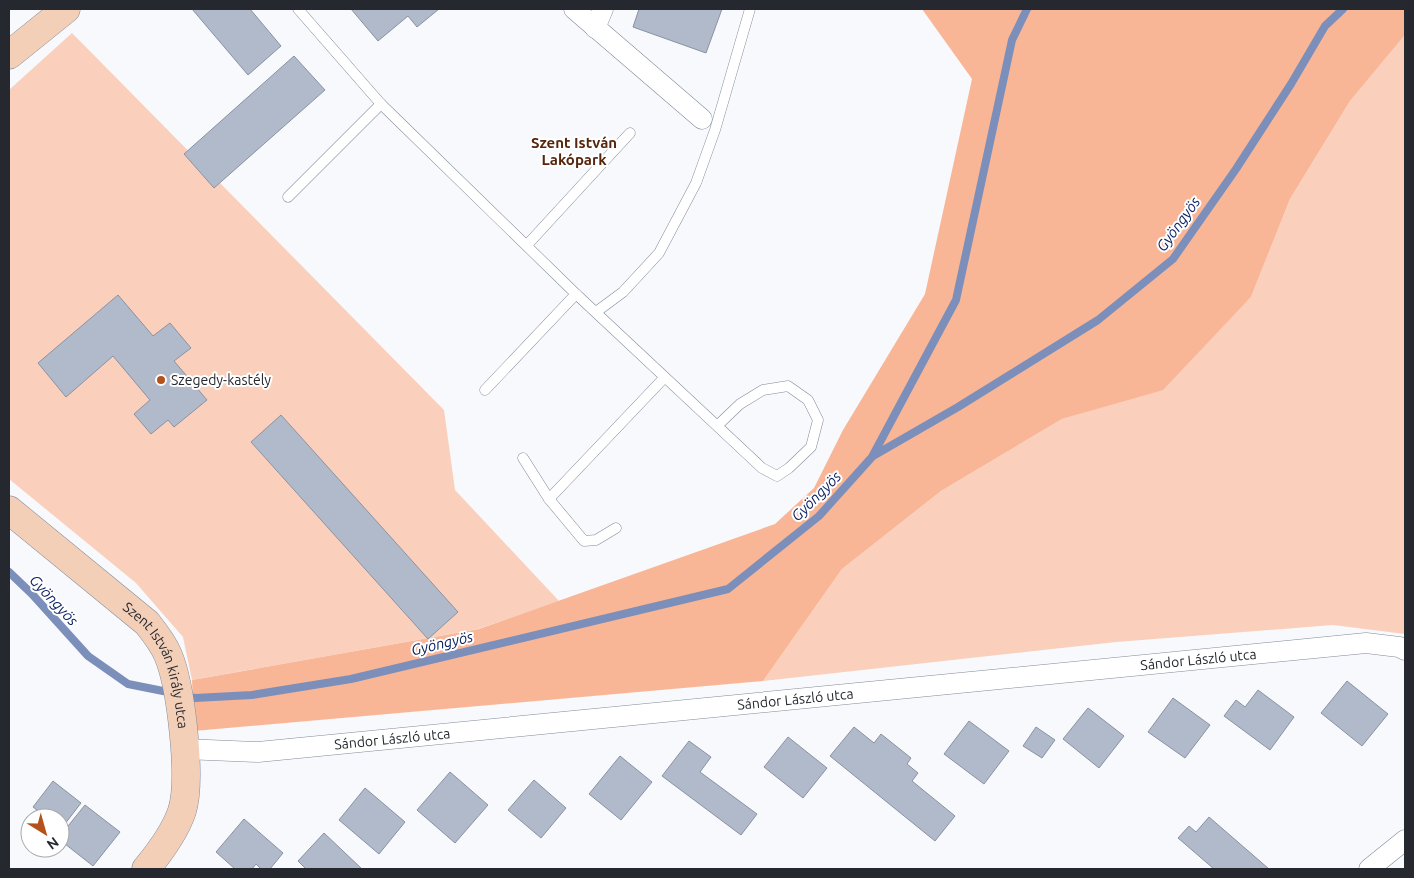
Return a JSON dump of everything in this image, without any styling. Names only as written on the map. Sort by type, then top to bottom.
[{"type":"street","points":[[9,55],[66,9]]},
{"type":"street","points":[[574,9],[708,124]]},
{"type":"street","points":[[595,28],[602,9]]},
{"type":"street","name":"Szent István király utca","points":[[9,510],[147,623],[168,654],[176,678],[186,782],[182,810],[170,837],[146,869]]},
{"type":"street","name":"Sándor László utca","points":[[184,749],[258,752],[1366,643],[1399,647],[1405,650]]},
{"type":"street","points":[[1369,869],[1405,840]]},
{"type":"lane","points":[[298,9],[381,104],[576,294],[664,378],[762,468],[776,476],[789,468],[811,448],[818,420],[808,400],[788,386],[763,390],[740,404],[717,426]]},
{"type":"lane","points":[[596,312],[623,292],[659,253],[696,183],[708,124],[750,9]]},
{"type":"lane","points":[[288,197],[381,104]]},
{"type":"lane","points":[[527,245],[630,132]]},
{"type":"lane","points":[[485,390],[576,294]]},
{"type":"lane","points":[[549,499],[664,378]]},
{"type":"lane","points":[[523,458],[549,499],[584,540],[596,540],[616,528]]},
{"type":"shaded area","points":[[922,9],[1405,9],[1405,35],[1350,101],[1290,199],[1251,297],[1163,390],[1062,419],[941,491],[842,569],[763,681],[194,731],[192,680],[479,629],[775,524],[814,488],[843,430],[925,294],[972,79]]},
{"type":"shaded area","points":[[72,33],[444,410],[455,490],[559,601],[478,629],[192,680],[183,637],[136,583],[9,479],[9,90]]},
{"type":"shaded area","points":[[1405,35],[1405,634],[1333,625],[1116,642],[763,681],[842,569],[941,491],[1062,419],[1163,389],[1251,297],[1290,199],[1350,101]]},
{"type":"building","points":[[192,9],[250,9],[281,46],[248,75]]},
{"type":"building","points":[[351,9],[439,9],[417,27],[408,16],[378,41]]},
{"type":"building","points":[[639,9],[722,9],[706,53],[633,27]]},
{"type":"building","points":[[294,56],[325,90],[214,188],[184,154]]},
{"type":"building","name":"Szegedy-kastély","points":[[118,295],[153,336],[170,323],[191,348],[174,361],[207,400],[174,427],[168,420],[151,434],[134,414],[150,400],[113,356],[66,397],[38,363]]},
{"type":"building","points":[[281,415],[458,612],[428,639],[251,442]]},
{"type":"building","points":[[1347,681],[1388,714],[1362,746],[1321,713]]},
{"type":"building","points":[[1258,690],[1294,717],[1270,750],[1224,716],[1236,700],[1245,707]]},
{"type":"building","points":[[1173,698],[1210,725],[1185,758],[1148,732]]},
{"type":"building","points":[[1088,708],[1124,736],[1099,768],[1063,739]]},
{"type":"building","points":[[969,721],[1009,751],[984,784],[944,754]]},
{"type":"building","points":[[854,727],[874,743],[881,734],[911,758],[907,764],[918,773],[912,781],[955,816],[935,841],[830,756]]},
{"type":"building","points":[[1036,727],[1055,740],[1042,758],[1023,746]]},
{"type":"building","points":[[788,737],[827,768],[803,798],[764,767]]},
{"type":"building","points":[[689,741],[711,757],[700,772],[757,814],[741,835],[662,776]]},
{"type":"building","points":[[620,756],[652,782],[621,820],[589,794]]},
{"type":"building","points":[[450,772],[488,805],[455,843],[417,810]]},
{"type":"building","points":[[534,780],[566,808],[541,838],[508,810]]},
{"type":"building","points":[[53,781],[81,803],[70,817],[70,808],[33,807]]},
{"type":"building","points":[[365,788],[405,822],[379,854],[339,820]]},
{"type":"building","points":[[85,805],[120,832],[93,866],[70,848],[70,824]]},
{"type":"building","points":[[1209,817],[1269,869],[1214,869],[1178,838],[1189,826],[1196,832]]},
{"type":"building","points":[[244,819],[283,853],[270,869],[261,869],[256,864],[252,869],[235,869],[216,852]]},
{"type":"building","points":[[324,833],[362,869],[306,869],[298,861]]},
{"type":"waterway","name":"Gyöngyös","points":[[184,696],[195,698],[252,695],[351,679],[728,589],[819,516],[872,457],[956,300],[1012,40],[1027,9]]},
{"type":"waterway","name":"Gyöngyös","points":[[873,456],[958,407],[1098,320],[1173,259],[1236,169],[1291,84],[1325,26],[1343,9]]},
{"type":"waterway","name":"Gyöngyös","points":[[9,572],[32,594],[88,656],[128,684],[173,693]]},
{"type":"place","name":"Szegedy-kastély","points":[[161,380]]},
{"type":"district","name":"Szent István Lakópark","points":[[574,150]]}]
